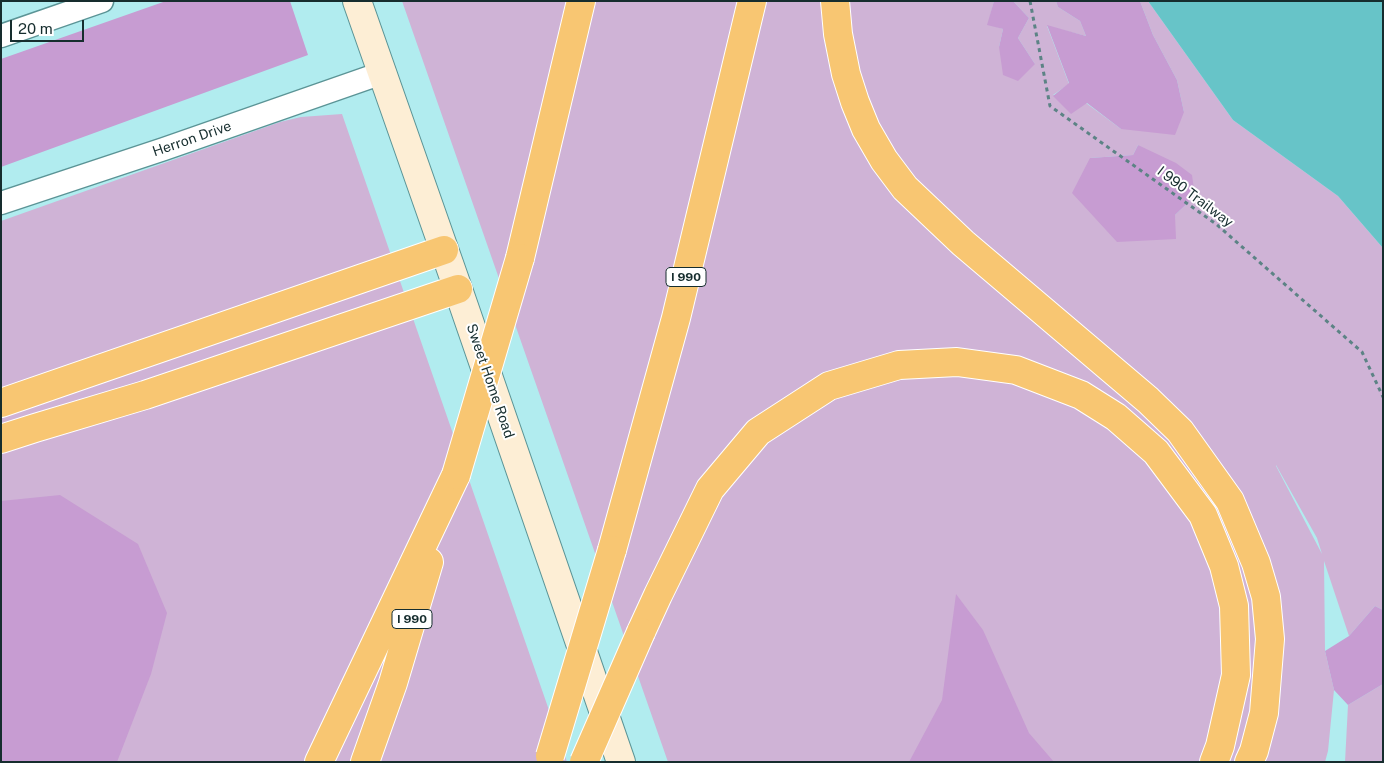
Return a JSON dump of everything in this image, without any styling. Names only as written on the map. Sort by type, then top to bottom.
[{"type":"highway","name":"I 990","points":[[366,762],[456,475],[520,258],[581,1]]},
{"type":"highway","name":"I 990","points":[[550,759],[612,550],[676,318],[752,1]]},
{"type":"highway","points":[[835,1],[838,34],[846,74],[855,102],[866,129],[904,188],[963,242],[1148,400],[1180,432],[1230,501],[1256,563],[1266,597],[1270,639],[1264,713],[1254,751],[1249,762]]},
{"type":"highway","points":[[1,403],[444,250]]},
{"type":"highway","points":[[1,439],[146,395],[458,289]]},
{"type":"highway","points":[[584,762],[658,595],[710,489],[758,432],[828,386],[899,365],[956,362],[1016,370],[1081,395],[1116,417],[1156,452],[1203,515],[1224,566],[1234,606],[1236,675],[1220,746],[1214,762]]},
{"type":"highway","points":[[319,762],[456,475]]},
{"type":"main road","name":"Sweet Home Road","points":[[357,1],[622,762]]},
{"type":"street","points":[[1,36],[102,1]]},
{"type":"street","name":"Herron Drive","points":[[1,203],[164,149],[382,73]]},
{"type":"path","name":"I 990 Trailway","points":[[1030,1],[1050,106],[1224,230],[1362,352],[1383,397]]},
{"type":"shaded area","points":[[166,1],[290,1],[308,55],[1,167],[1,59]]},
{"type":"shaded area","points":[[402,1],[994,1],[988,24],[1003,29],[999,47],[1035,64],[1018,38],[1029,18],[1013,1],[1056,1],[1058,7],[1080,21],[1086,36],[1047,26],[1069,84],[1053,95],[1086,103],[1121,129],[1184,112],[1177,80],[1153,35],[1140,1],[1148,1],[1233,120],[1338,196],[1383,248],[1383,610],[1375,606],[1349,636],[1324,561],[1325,651],[1334,690],[1328,751],[1325,762],[668,762]],"holes":[[[1138,145],[1195,196],[1175,215],[1090,158],[1133,155]],[[1276,466],[1317,538],[1322,554]]]},
{"type":"shaded area","points":[[994,1],[1013,1],[1029,18],[1018,38],[1035,64],[1018,81],[1003,75],[999,47],[1003,29],[987,25]]},
{"type":"shaded area","points":[[1056,1],[1140,1],[1153,35],[1177,80],[1184,112],[1175,135],[1121,129],[1087,103],[1071,114],[1053,96],[1069,83],[1047,25],[1086,36],[1080,21],[1058,7]]},
{"type":"shaded area","points":[[342,114],[567,762],[1,762],[1,221],[280,122],[301,117]]},
{"type":"shaded area","points":[[1138,145],[1176,163],[1192,175],[1195,196],[1175,215],[1176,239],[1117,242],[1072,193],[1090,158],[1133,155]]},
{"type":"shaded area","points":[[60,495],[138,544],[167,613],[151,674],[117,762],[1,762],[1,501]]},
{"type":"shaded area","points":[[956,594],[983,630],[1029,733],[1054,762],[909,762],[942,700]]},
{"type":"shaded area","points":[[1375,606],[1383,610],[1383,684],[1348,705],[1334,690],[1325,651],[1349,636]]},
{"type":"shaded area","points":[[1383,684],[1383,762],[1345,762],[1348,705]]},
{"type":"water","points":[[1148,1],[1383,1],[1383,248],[1338,196],[1233,120]]}]
